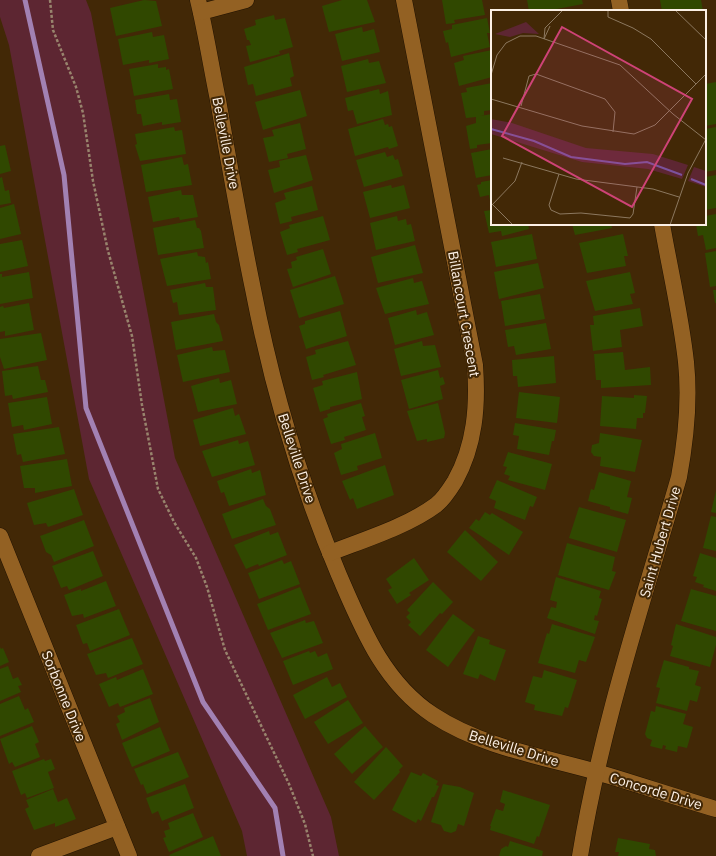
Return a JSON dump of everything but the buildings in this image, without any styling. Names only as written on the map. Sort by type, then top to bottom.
[{"type":"street","points":[[199,6],[246,0]]},
{"type":"street","name":"Billancourt Crescent","points":[[330,553],[419,516],[437,504],[449,490],[466,459],[471,442],[475,414],[477,389],[474,366],[404,0]]},
{"type":"street","points":[[619,0],[621,10]]},
{"type":"street","name":"Belleville Drive","points":[[199,6],[253,291],[273,379],[297,462],[330,553],[359,621],[379,660],[397,685],[414,701],[455,729],[484,741],[596,772]]},
{"type":"street","name":"Saint Hubert Drive","points":[[580,856],[596,772],[605,736],[679,477],[684,453],[688,397],[686,362],[662,225]]},
{"type":"street","name":"Sorbonne Drive","points":[[0,536],[129,856]]},
{"type":"street","name":"Concorde Drive","points":[[596,772],[716,809]]},
{"type":"street","points":[[39,856],[117,827]]},
{"type":"path","points":[[50,0],[53,30],[76,87],[83,113],[93,181],[108,251],[132,336],[142,405],[158,489],[174,522],[196,558],[207,587],[225,650],[289,784],[305,824],[313,856]]},
{"type":"shaded area","points":[[0,0],[86,0],[91,13],[175,458],[331,817],[339,856],[247,856],[242,831],[89,479],[9,45],[0,17]]},
{"type":"waterway","points":[[25,0],[64,175],[86,408],[203,702],[275,808],[283,856]]}]
